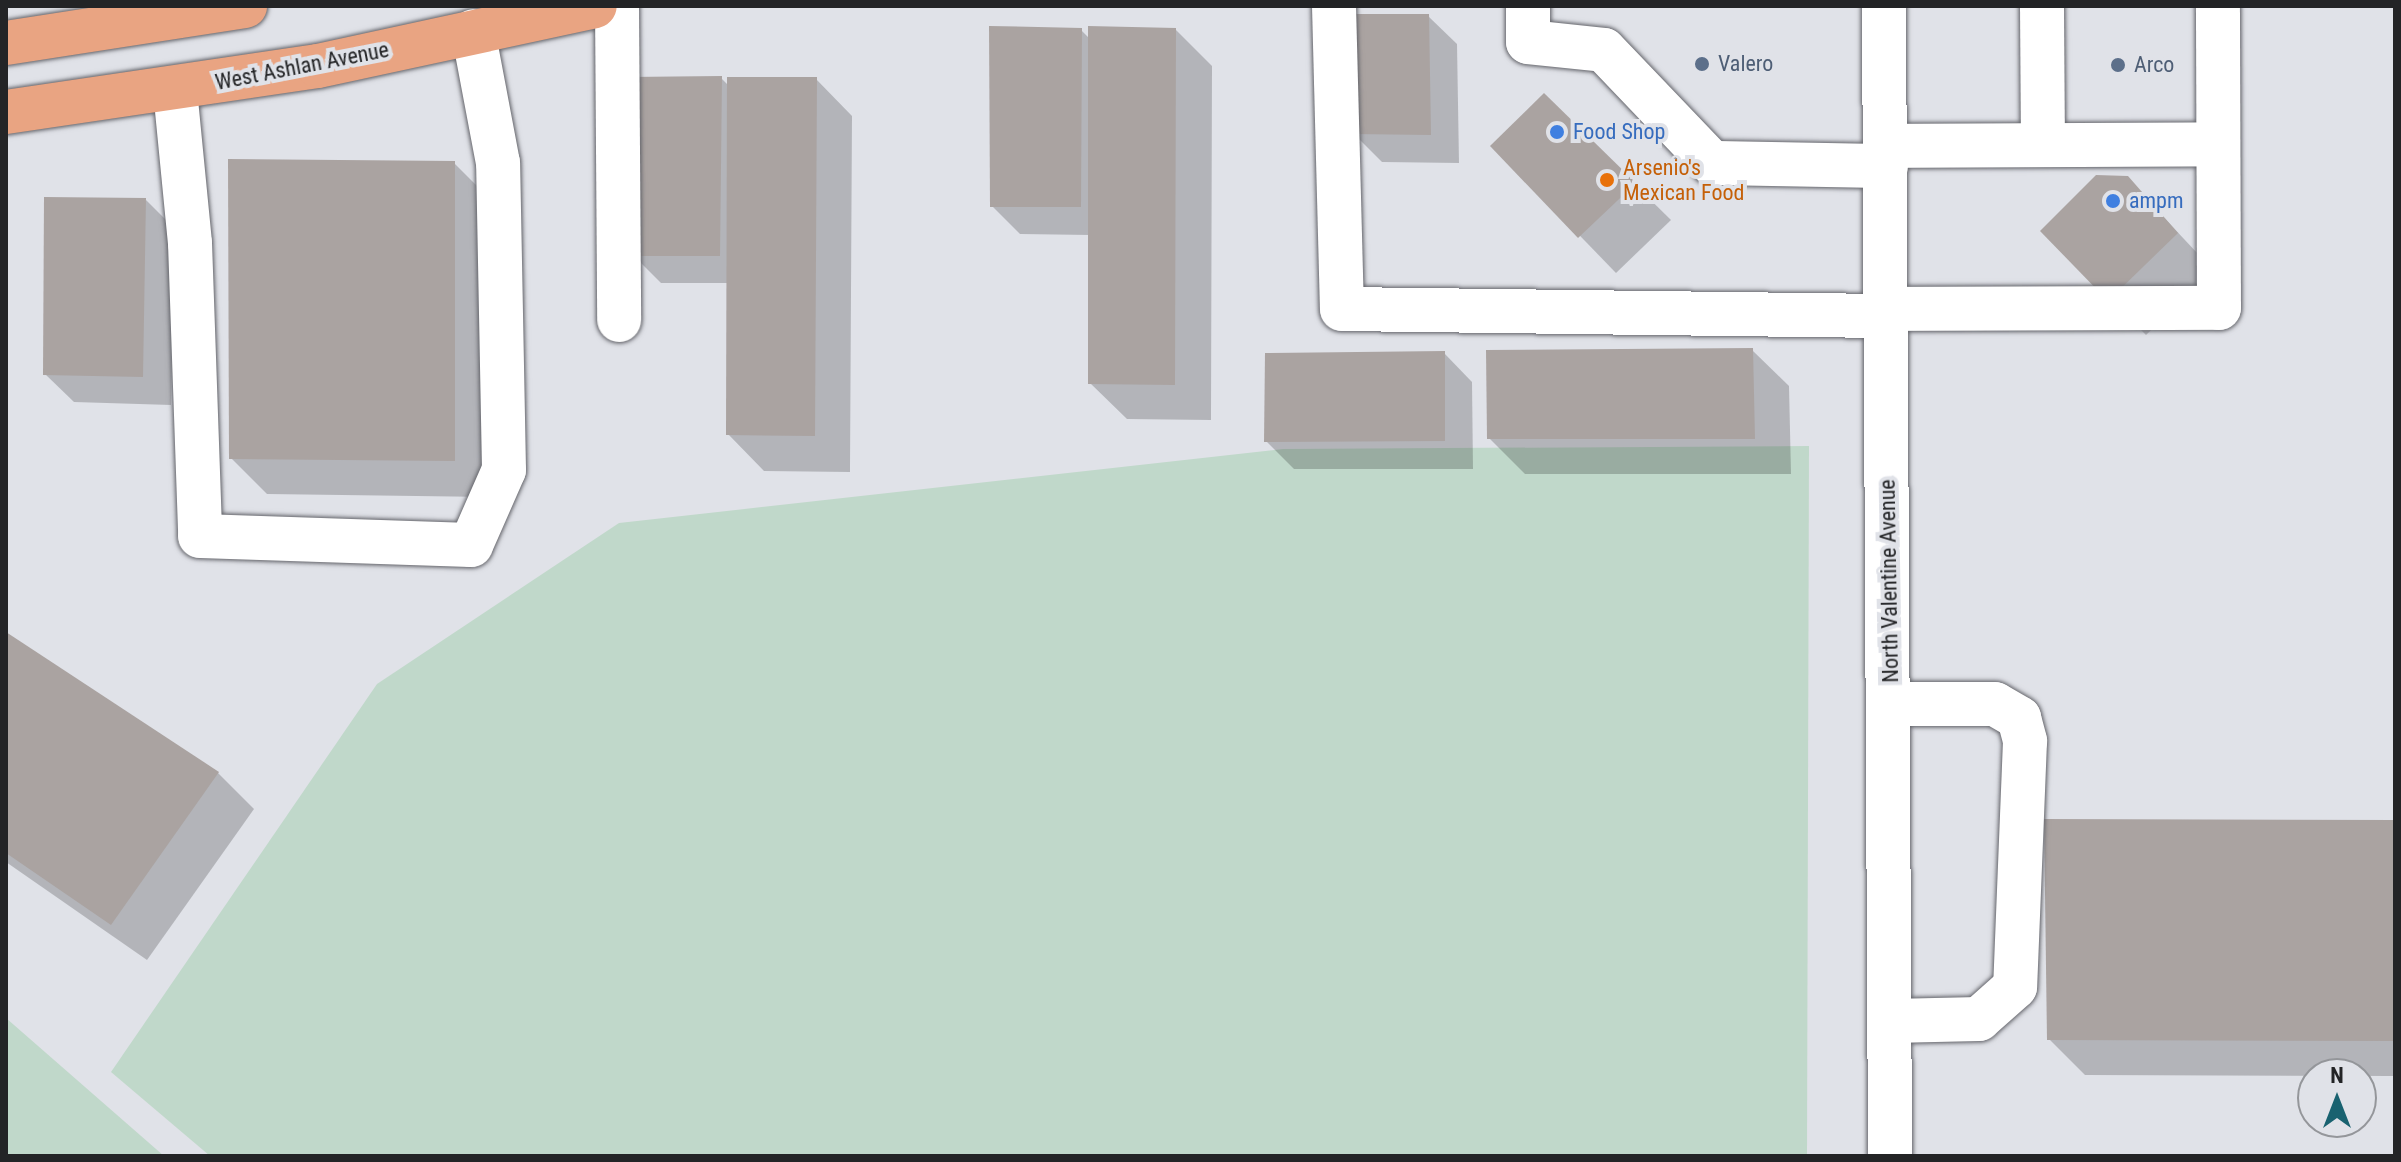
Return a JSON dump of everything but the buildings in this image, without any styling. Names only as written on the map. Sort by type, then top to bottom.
[{"type":"main road","points":[[6,43],[245,6]]},
{"type":"main road","name":"West Ashlan Avenue","points":[[6,112],[175,90],[595,6]]},
{"type":"street","points":[[617,6],[619,320]]},
{"type":"street","points":[[1334,6],[1342,309],[1887,313],[2219,308],[2218,6]]},
{"type":"street","points":[[1528,6],[1528,42],[1604,50],[1712,163],[1886,156],[2043,144],[2218,144]]},
{"type":"street","name":"North Valentine Avenue","points":[[1884,6],[1891,704],[1890,1156]]},
{"type":"street","points":[[2042,6],[2043,144]]},
{"type":"street","points":[[175,90],[190,243],[200,536],[471,545],[504,470],[498,163],[473,31]]},
{"type":"street","points":[[1891,704],[1995,704],[2019,718],[2025,741],[2015,987],[1979,1019],[1891,1021]]},
{"type":"green space","points":[[1809,446],[1807,1156],[210,1156],[111,1072],[377,684],[619,523],[1283,449]]},
{"type":"green space","points":[[6,1018],[164,1156],[6,1156]]},
{"type":"place","name":"Valero","points":[[1702,64]]},
{"type":"place","name":"Arco","points":[[2118,65]]},
{"type":"place","name":"Food Shop","points":[[1557,132]]},
{"type":"place","name":"Arsenio's Mexican Food","points":[[1607,180]]},
{"type":"place","name":"ampm","points":[[2113,201]]}]
